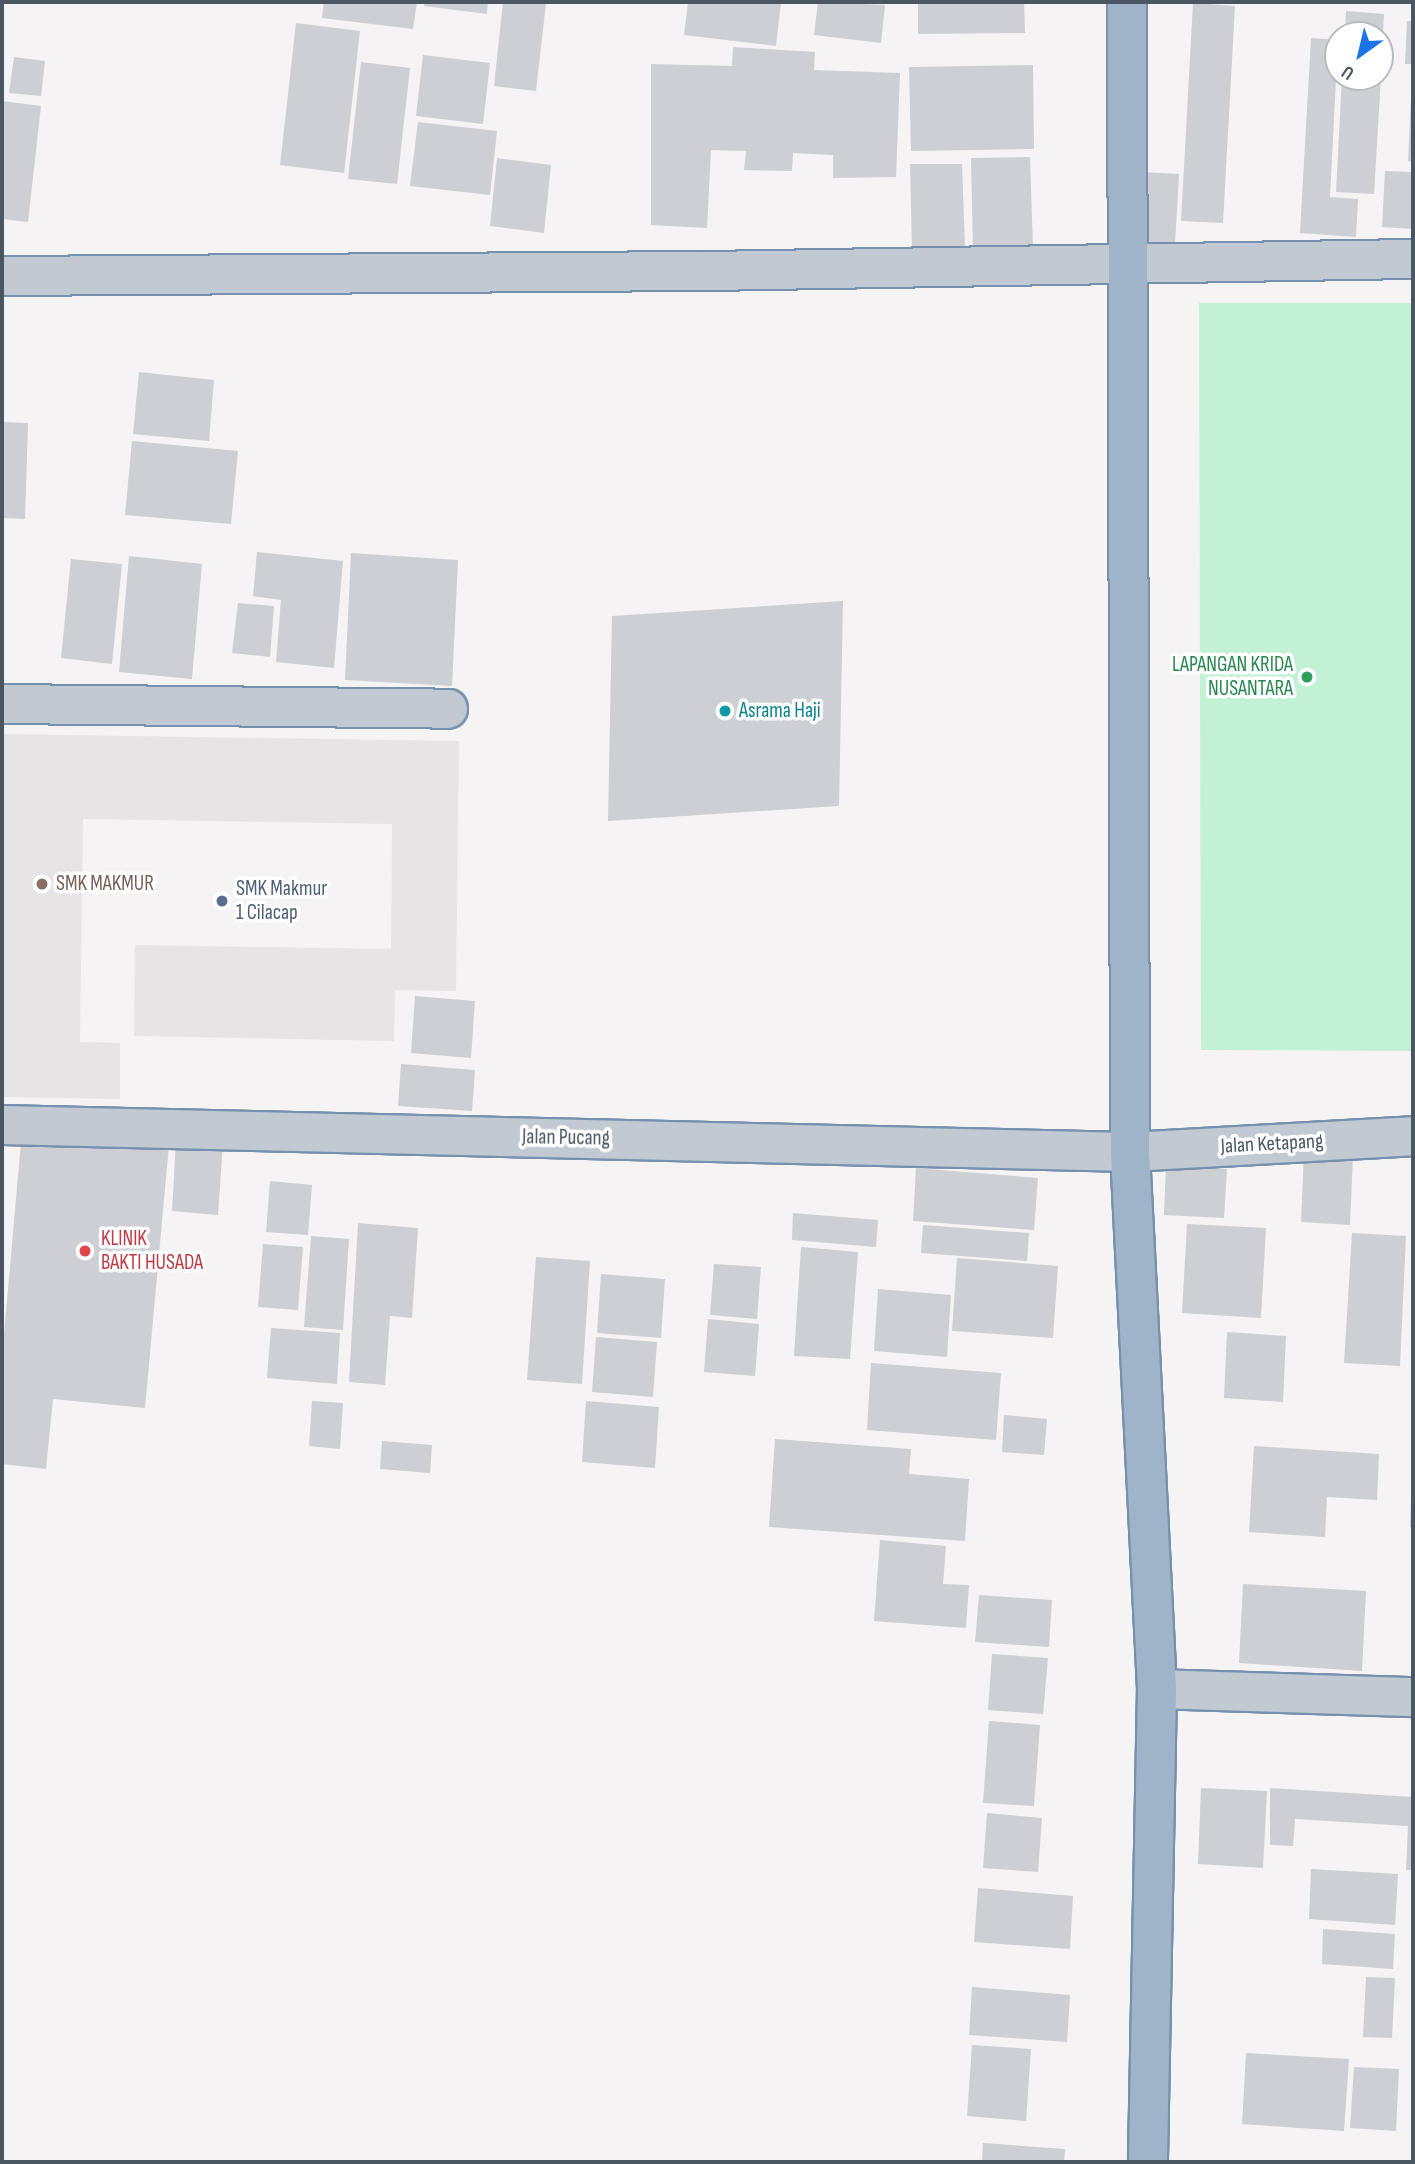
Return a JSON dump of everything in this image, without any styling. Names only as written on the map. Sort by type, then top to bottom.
[{"type":"highway","points":[[1126,2],[1130,263],[1130,1152],[1157,1689],[1147,2162]]},
{"type":"street","points":[[2,275],[695,271],[1413,259]]},
{"type":"street","points":[[2,704],[448,709]]},
{"type":"street","name":"Jalan Pucang","points":[[2,1125],[1130,1152]]},
{"type":"street","name":"Jalan Ketapang","points":[[1130,1152],[1413,1136]]},
{"type":"street","points":[[1157,1689],[1413,1697]]},
{"type":"shaded area","name":"SMK MAKMUR","points":[[2,734],[459,741],[456,991],[395,990],[394,1041],[134,1036],[135,945],[391,949],[392,824],[83,819],[80,1042],[120,1043],[120,1099],[2,1097]]},
{"type":"green space","name":"LAPANGAN KRIDA NUSANTARA","points":[[1199,303],[1413,303],[1413,1051],[1201,1050]]},
{"type":"building","points":[[324,2],[417,2],[413,29],[322,18]]},
{"type":"building","points":[[425,2],[488,2],[487,14],[424,6]]},
{"type":"building","points":[[503,2],[546,3],[536,91],[494,86]]},
{"type":"building","points":[[688,2],[781,2],[776,46],[684,35]]},
{"type":"building","points":[[818,2],[885,5],[881,43],[814,35]]},
{"type":"building","points":[[918,2],[1024,2],[1025,33],[918,34]]},
{"type":"building","points":[[1193,3],[1235,6],[1223,223],[1181,221]]},
{"type":"building","points":[[1346,11],[1384,14],[1384,21],[1346,21]]},
{"type":"building","points":[[1407,21],[1413,21],[1413,64],[1405,64]]},
{"type":"building","points":[[296,23],[360,31],[344,173],[280,165]]},
{"type":"building","points":[[1311,38],[1324,39],[1324,91],[1335,91],[1330,197],[1358,199],[1356,237],[1300,233]]},
{"type":"building","points":[[733,47],[815,52],[814,70],[900,73],[896,177],[833,178],[833,155],[793,153],[792,171],[744,170],[746,151],[711,150],[707,228],[651,225],[651,64],[732,66]]},
{"type":"building","points":[[423,55],[490,63],[483,124],[416,116]]},
{"type":"building","points":[[14,57],[45,61],[41,96],[9,93]]},
{"type":"building","points":[[361,62],[410,68],[397,184],[348,179]]},
{"type":"building","points":[[1033,65],[1034,149],[911,151],[909,67]]},
{"type":"building","points":[[1341,91],[1380,91],[1374,194],[1336,192]]},
{"type":"building","points":[[1413,99],[1413,162],[1408,161]]},
{"type":"building","points":[[2,101],[41,106],[28,222],[2,219]]},
{"type":"building","points":[[418,122],[497,131],[490,195],[410,186]]},
{"type":"building","points":[[1030,157],[1033,249],[973,251],[971,158]]},
{"type":"building","points":[[497,158],[551,165],[544,233],[490,226]]},
{"type":"building","points":[[910,164],[962,164],[965,247],[912,248]]},
{"type":"building","points":[[1385,171],[1413,172],[1413,229],[1382,227]]},
{"type":"building","points":[[1143,172],[1179,174],[1175,244],[1139,242]]},
{"type":"building","points":[[139,372],[214,380],[209,441],[133,434]]},
{"type":"building","points":[[2,422],[28,423],[25,519],[2,518]]},
{"type":"building","points":[[132,441],[238,451],[231,524],[125,515]]},
{"type":"building","points":[[257,552],[343,561],[334,668],[276,662],[281,600],[253,596]]},
{"type":"building","points":[[351,553],[458,560],[452,686],[345,680]]},
{"type":"building","points":[[129,556],[202,564],[192,679],[119,672]]},
{"type":"building","points":[[71,559],[122,564],[112,664],[61,658]]},
{"type":"building","name":"Asrama Haji","points":[[843,601],[839,806],[608,821],[612,616]]},
{"type":"building","points":[[238,603],[274,606],[270,657],[232,653]]},
{"type":"building","points":[[415,996],[475,1001],[471,1058],[411,1053]]},
{"type":"building","points":[[401,1064],[475,1070],[472,1111],[398,1106]]},
{"type":"building","name":"KLINIK BAKTI HUSADA","points":[[22,1131],[169,1145],[145,1408],[53,1399],[46,1469],[2,1464],[2,1357]]},
{"type":"building","points":[[176,1140],[223,1143],[218,1215],[172,1211]]},
{"type":"building","points":[[1304,1153],[1353,1156],[1350,1225],[1301,1222]]},
{"type":"building","points":[[1166,1165],[1227,1169],[1224,1218],[1164,1215]]},
{"type":"building","points":[[916,1168],[1038,1178],[1034,1230],[913,1221]]},
{"type":"building","points":[[270,1181],[312,1185],[308,1235],[266,1232]]},
{"type":"building","points":[[793,1213],[878,1220],[876,1247],[792,1240]]},
{"type":"building","points":[[358,1223],[418,1228],[412,1318],[390,1316],[385,1385],[349,1382]]},
{"type":"building","points":[[1187,1224],[1266,1228],[1261,1318],[1182,1313]]},
{"type":"building","points":[[923,1225],[1029,1233],[1027,1261],[921,1253]]},
{"type":"building","points":[[1352,1233],[1406,1236],[1400,1366],[1344,1363]]},
{"type":"building","points":[[311,1236],[349,1239],[343,1330],[304,1327]]},
{"type":"building","points":[[263,1244],[303,1247],[298,1310],[258,1307]]},
{"type":"building","points":[[801,1247],[858,1252],[850,1359],[794,1356]]},
{"type":"building","points":[[536,1257],[590,1261],[582,1384],[527,1380]]},
{"type":"building","points":[[957,1258],[1058,1266],[1053,1338],[952,1331]]},
{"type":"building","points":[[714,1264],[761,1267],[757,1319],[710,1315]]},
{"type":"building","points":[[601,1274],[665,1279],[661,1338],[597,1333]]},
{"type":"building","points":[[878,1289],[951,1295],[947,1357],[874,1351]]},
{"type":"building","points":[[708,1319],[759,1324],[755,1376],[704,1372]]},
{"type":"building","points":[[271,1328],[340,1333],[337,1384],[267,1378]]},
{"type":"building","points":[[1227,1332],[1286,1336],[1283,1402],[1224,1398]]},
{"type":"building","points":[[596,1337],[657,1342],[653,1397],[592,1392]]},
{"type":"building","points":[[871,1363],[1001,1373],[996,1440],[867,1430]]},
{"type":"building","points":[[312,1401],[343,1403],[340,1449],[309,1446]]},
{"type":"building","points":[[586,1401],[659,1407],[655,1468],[582,1462]]},
{"type":"building","points":[[1004,1415],[1047,1419],[1044,1455],[1002,1452]]},
{"type":"building","points":[[775,1439],[911,1449],[909,1474],[969,1479],[965,1541],[769,1527]]},
{"type":"building","points":[[382,1441],[432,1445],[430,1473],[380,1469]]},
{"type":"building","points":[[1254,1446],[1379,1454],[1377,1500],[1327,1497],[1325,1537],[1249,1532]]},
{"type":"building","points":[[1413,1499],[1413,1527],[1410,1527]]},
{"type":"building","points":[[880,1540],[946,1546],[943,1584],[969,1585],[966,1628],[874,1621]]},
{"type":"building","points":[[1243,1584],[1366,1591],[1362,1671],[1239,1663]]},
{"type":"building","points":[[979,1595],[1052,1600],[1049,1647],[975,1642]]},
{"type":"building","points":[[992,1654],[1048,1658],[1043,1714],[988,1710]]},
{"type":"building","points":[[989,1721],[1040,1725],[1034,1806],[983,1803]]},
{"type":"building","points":[[1201,1788],[1267,1791],[1263,1868],[1198,1864]]},
{"type":"building","points":[[1270,1788],[1413,1797],[1413,1870],[1406,1870],[1408,1826],[1295,1819],[1293,1846],[1270,1845]]},
{"type":"building","points":[[987,1813],[1042,1818],[1038,1872],[983,1868]]},
{"type":"building","points":[[1311,1869],[1398,1874],[1395,1925],[1309,1919]]},
{"type":"building","points":[[978,1888],[1073,1896],[1070,1949],[974,1942]]},
{"type":"building","points":[[1323,1929],[1395,1934],[1393,1969],[1322,1964]]},
{"type":"building","points":[[1366,1977],[1395,1978],[1392,2038],[1363,2037]]},
{"type":"building","points":[[972,1987],[1070,1995],[1067,2042],[969,2035]]},
{"type":"building","points":[[972,2045],[1031,2049],[1026,2121],[967,2116]]},
{"type":"building","points":[[1246,2053],[1349,2059],[1344,2131],[1242,2124]]},
{"type":"building","points":[[1354,2067],[1399,2069],[1396,2131],[1350,2128]]},
{"type":"building","points":[[983,2143],[1065,2149],[1064,2162],[982,2162]]},
{"type":"place","name":"LAPANGAN KRIDA NUSANTARA","points":[[1307,677]]},
{"type":"place","name":"Asrama Haji","points":[[725,711]]},
{"type":"place","name":"SMK MAKMUR","points":[[42,884]]},
{"type":"place","name":"SMK Makmur 1 Cilacap","points":[[222,901]]},
{"type":"place","name":"KLINIK BAKTI HUSADA","points":[[85,1251]]}]
